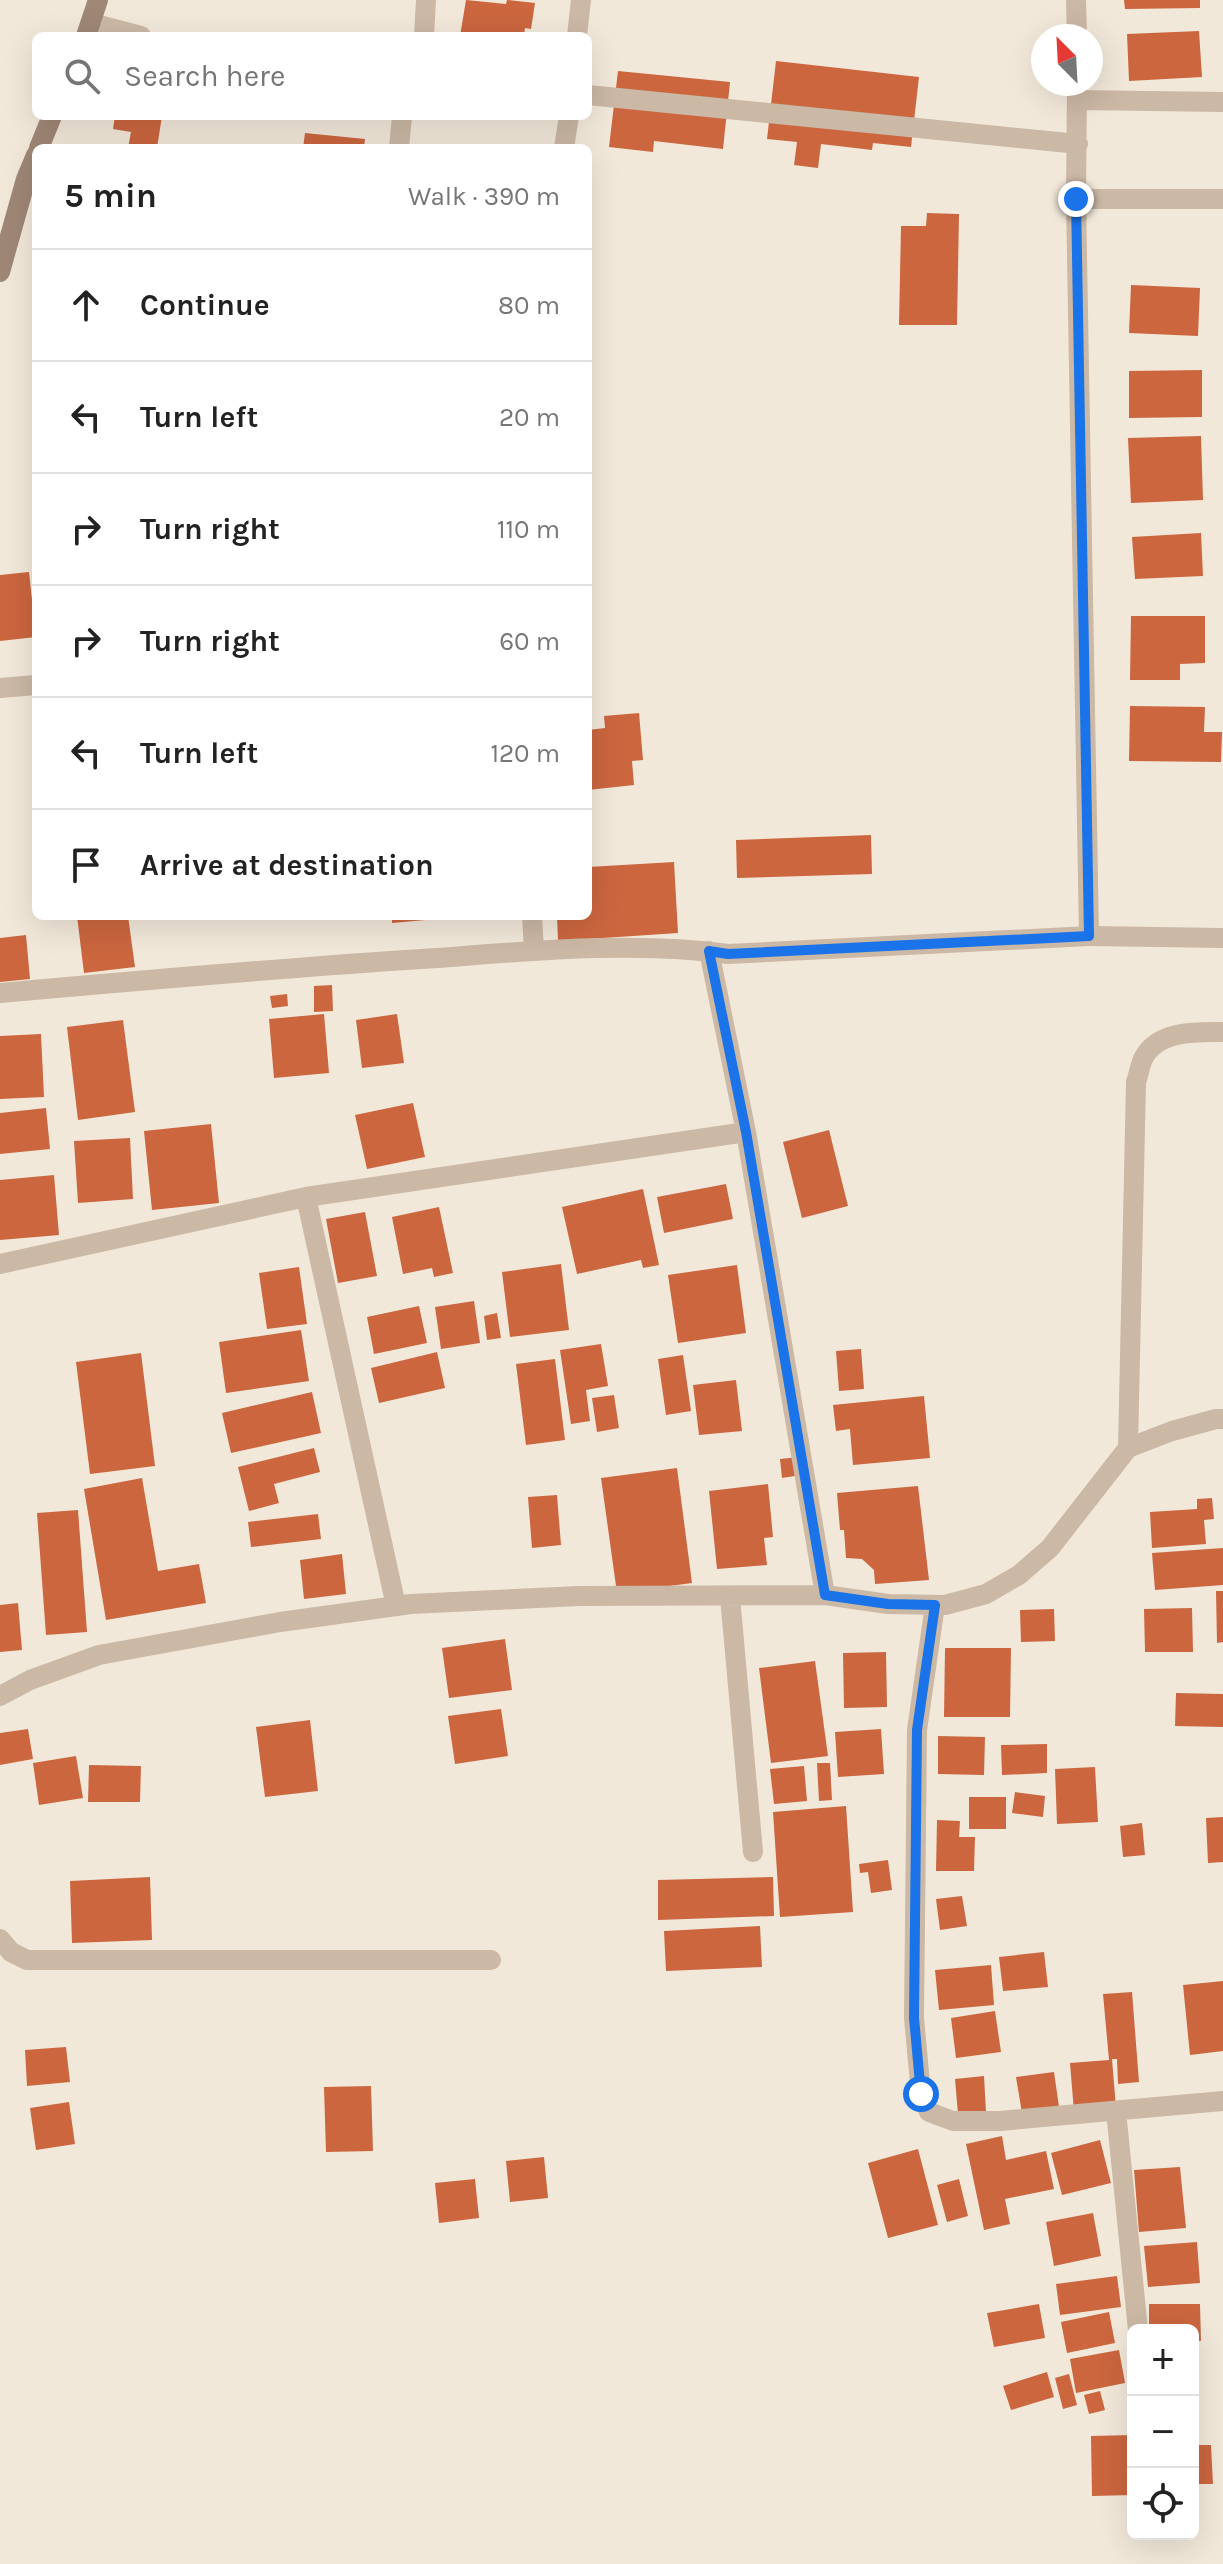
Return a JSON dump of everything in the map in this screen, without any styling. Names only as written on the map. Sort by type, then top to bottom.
[{"type":"main road","points":[[88,29],[98,0]]},
{"type":"main road","points":[[41,144],[50,120]]},
{"type":"main road","points":[[0,272],[32,165]]},
{"type":"street","points":[[424,32],[426,0]]},
{"type":"street","points":[[577,32],[581,0]]},
{"type":"street","points":[[1076,0],[1077,24]]},
{"type":"street","points":[[88,29],[111,32]]},
{"type":"street","points":[[1103,94],[1223,102]]},
{"type":"street","points":[[592,95],[1078,144]]},
{"type":"street","points":[[1077,96],[1076,199],[1089,936]]},
{"type":"street","points":[[399,144],[402,120]]},
{"type":"street","points":[[565,144],[568,120]]},
{"type":"street","points":[[1076,199],[1223,199]]},
{"type":"street","points":[[0,688],[32,685]]},
{"type":"street","points":[[532,920],[534,951]]},
{"type":"street","points":[[0,993],[247,970],[534,951],[692,948],[728,954],[1089,936],[1223,938]]},
{"type":"street","points":[[709,951],[746,1132],[825,1595]]},
{"type":"street","points":[[1128,1448],[1136,1082],[1144,1057],[1156,1043],[1179,1034],[1223,1032]]},
{"type":"street","points":[[0,1264],[306,1197],[746,1132]]},
{"type":"street","points":[[306,1197],[396,1606]]},
{"type":"street","points":[[0,1696],[30,1680],[99,1655],[280,1622],[396,1606],[579,1596],[825,1595],[888,1604],[945,1605],[986,1594],[1019,1575],[1050,1548],[1128,1448],[1172,1431],[1223,1419]]},
{"type":"street","points":[[730,1597],[753,1852]]},
{"type":"street","points":[[935,1605],[917,1730],[914,2018],[921,2094],[929,2112],[953,2121],[1000,2121],[1223,2101]]},
{"type":"street","points":[[0,1939],[11,1952],[27,1960],[491,1960]]},
{"type":"street","points":[[1116,2111],[1137,2324]]},
{"type":"building","points":[[466,0],[535,3],[531,29],[525,28],[524,32],[461,32]]},
{"type":"building","points":[[1124,0],[1200,0],[1200,8],[1125,9]]},
{"type":"building","points":[[1199,31],[1202,77],[1129,81],[1127,34]]},
{"type":"building","points":[[776,61],[919,77],[911,147],[873,143],[872,150],[821,144],[818,168],[794,165],[797,142],[767,139]]},
{"type":"building","points":[[618,71],[730,82],[723,149],[654,141],[653,152],[609,147]]},
{"type":"building","points":[[114,120],[161,120],[158,144],[129,144],[131,132],[113,129]]},
{"type":"building","points":[[305,133],[365,139],[364,144],[304,144]]},
{"type":"building","points":[[927,213],[959,214],[957,325],[899,325],[901,226],[926,226]]},
{"type":"building","points":[[1131,285],[1200,288],[1198,336],[1129,333]]},
{"type":"building","points":[[1202,370],[1202,417],[1129,418],[1129,371]]},
{"type":"building","points":[[1201,436],[1203,500],[1131,503],[1128,438]]},
{"type":"building","points":[[1201,533],[1203,576],[1135,579],[1132,537]]},
{"type":"building","points":[[29,572],[32,637],[0,641],[0,575]]},
{"type":"building","points":[[1131,616],[1205,616],[1205,663],[1180,664],[1180,680],[1130,680]]},
{"type":"building","points":[[1130,706],[1205,707],[1204,732],[1222,732],[1221,762],[1129,761]]},
{"type":"building","points":[[639,713],[643,760],[632,761],[634,785],[592,790],[592,730],[605,728],[604,716]]},
{"type":"building","points":[[871,835],[872,874],[737,878],[736,840]]},
{"type":"building","points":[[674,862],[678,933],[558,941],[557,920],[592,920],[592,867]]},
{"type":"building","points":[[77,920],[129,920],[135,967],[84,973]]},
{"type":"building","points":[[392,920],[426,920],[392,923]]},
{"type":"building","points":[[26,935],[30,979],[0,982],[0,938]]},
{"type":"building","points":[[332,985],[333,1011],[314,1012],[314,986]]},
{"type":"building","points":[[287,994],[288,1006],[272,1008],[270,996]]},
{"type":"building","points":[[324,1014],[329,1073],[274,1078],[269,1019]]},
{"type":"building","points":[[397,1014],[404,1063],[362,1068],[356,1020]]},
{"type":"building","points":[[123,1020],[135,1112],[78,1120],[67,1027]]},
{"type":"building","points":[[41,1034],[44,1097],[0,1099],[0,1036]]},
{"type":"building","points":[[413,1103],[425,1157],[367,1169],[355,1115]]},
{"type":"building","points":[[46,1108],[50,1149],[0,1154],[0,1113]]},
{"type":"building","points":[[211,1124],[219,1203],[152,1210],[144,1131]]},
{"type":"building","points":[[829,1130],[848,1206],[802,1218],[783,1142]]},
{"type":"building","points":[[130,1138],[133,1199],[78,1203],[74,1141]]},
{"type":"building","points":[[54,1175],[59,1235],[0,1240],[0,1180]]},
{"type":"building","points":[[726,1184],[733,1219],[664,1233],[657,1197]]},
{"type":"building","points":[[643,1189],[659,1265],[643,1268],[641,1260],[577,1274],[562,1207]]},
{"type":"building","points":[[439,1207],[453,1273],[434,1277],[432,1268],[403,1274],[392,1217]]},
{"type":"building","points":[[365,1212],[377,1276],[338,1283],[326,1219]]},
{"type":"building","points":[[561,1264],[569,1330],[510,1337],[502,1272]]},
{"type":"building","points":[[737,1265],[746,1333],[678,1343],[668,1275]]},
{"type":"building","points":[[299,1267],[307,1324],[267,1329],[259,1273]]},
{"type":"building","points":[[474,1301],[480,1343],[441,1349],[435,1307]]},
{"type":"building","points":[[419,1306],[427,1343],[374,1354],[367,1317]]},
{"type":"building","points":[[497,1313],[501,1338],[487,1340],[484,1316]]},
{"type":"building","points":[[301,1330],[309,1381],[226,1393],[219,1342]]},
{"type":"building","points":[[601,1344],[608,1386],[586,1390],[590,1421],[571,1424],[560,1350]]},
{"type":"building","points":[[861,1349],[864,1389],[839,1391],[836,1351]]},
{"type":"building","points":[[437,1352],[445,1388],[379,1403],[371,1368]]},
{"type":"building","points":[[141,1353],[155,1466],[90,1474],[76,1362]]},
{"type":"building","points":[[683,1355],[691,1411],[666,1415],[658,1359]]},
{"type":"building","points":[[555,1359],[565,1440],[526,1445],[516,1364]]},
{"type":"building","points":[[736,1380],[742,1431],[699,1435],[693,1385]]},
{"type":"building","points":[[312,1392],[321,1433],[231,1453],[222,1413]]},
{"type":"building","points":[[614,1395],[619,1428],[597,1432],[592,1398]]},
{"type":"building","points":[[924,1396],[930,1458],[853,1465],[850,1429],[836,1431],[833,1405]]},
{"type":"building","points":[[314,1448],[320,1472],[274,1484],[279,1503],[249,1511],[238,1467]]},
{"type":"building","points":[[799,1457],[801,1475],[782,1478],[780,1459]]},
{"type":"building","points":[[677,1468],[692,1583],[617,1593],[601,1478]]},
{"type":"building","points":[[142,1478],[158,1571],[199,1564],[206,1603],[106,1620],[84,1489]]},
{"type":"building","points":[[768,1484],[773,1537],[764,1538],[767,1565],[717,1569],[709,1491]]},
{"type":"building","points":[[918,1486],[929,1580],[875,1584],[874,1570],[862,1559],[846,1558],[837,1493]]},
{"type":"building","points":[[557,1495],[561,1545],[532,1548],[528,1497]]},
{"type":"building","points":[[1212,1498],[1214,1519],[1204,1520],[1206,1544],[1152,1548],[1150,1512],[1197,1509],[1197,1499]]},
{"type":"building","points":[[78,1510],[87,1632],[46,1635],[37,1513]]},
{"type":"building","points":[[318,1514],[321,1539],[251,1547],[248,1522]]},
{"type":"building","points":[[1223,1548],[1223,1585],[1155,1590],[1152,1553]]},
{"type":"building","points":[[342,1554],[346,1594],[304,1599],[300,1560]]},
{"type":"building","points":[[1216,1591],[1223,1591],[1223,1642],[1217,1643]]},
{"type":"building","points":[[18,1603],[22,1650],[0,1652],[0,1605]]},
{"type":"building","points":[[1192,1608],[1193,1652],[1145,1652],[1144,1609]]},
{"type":"building","points":[[1054,1609],[1055,1641],[1021,1642],[1020,1610]]},
{"type":"building","points":[[505,1639],[512,1690],[449,1698],[442,1648]]},
{"type":"building","points":[[945,1648],[1011,1648],[1010,1717],[944,1717]]},
{"type":"building","points":[[886,1652],[887,1707],[844,1708],[843,1653]]},
{"type":"building","points":[[815,1661],[828,1756],[771,1763],[759,1668]]},
{"type":"building","points":[[1176,1693],[1223,1694],[1223,1727],[1175,1726]]},
{"type":"building","points":[[501,1709],[508,1756],[455,1764],[448,1716]]},
{"type":"building","points":[[310,1720],[318,1791],[265,1797],[256,1727]]},
{"type":"building","points":[[28,1729],[33,1759],[0,1765],[0,1733]]},
{"type":"building","points":[[881,1729],[884,1774],[838,1777],[835,1732]]},
{"type":"building","points":[[938,1736],[985,1737],[984,1775],[938,1774]]},
{"type":"building","points":[[1047,1744],[1047,1773],[1002,1775],[1001,1745]]},
{"type":"building","points":[[76,1756],[83,1798],[39,1805],[33,1763]]},
{"type":"building","points":[[817,1763],[830,1763],[832,1800],[819,1801]]},
{"type":"building","points":[[89,1765],[141,1766],[140,1802],[88,1802]]},
{"type":"building","points":[[804,1766],[807,1801],[774,1804],[770,1769]]},
{"type":"building","points":[[1095,1767],[1098,1822],[1057,1824],[1055,1769]]},
{"type":"building","points":[[1015,1792],[1045,1796],[1043,1817],[1012,1813]]},
{"type":"building","points":[[969,1797],[1006,1797],[1006,1829],[969,1829]]},
{"type":"building","points":[[846,1806],[853,1912],[780,1917],[773,1812]]},
{"type":"building","points":[[1223,1817],[1223,1862],[1208,1863],[1206,1818]]},
{"type":"building","points":[[937,1820],[960,1821],[959,1837],[975,1837],[974,1871],[936,1871]]},
{"type":"building","points":[[1142,1823],[1145,1855],[1123,1857],[1120,1826]]},
{"type":"building","points":[[888,1860],[892,1890],[871,1893],[868,1872],[860,1873],[859,1864]]},
{"type":"building","points":[[150,1877],[152,1940],[72,1943],[70,1881]]},
{"type":"building","points":[[773,1877],[774,1916],[658,1920],[658,1880]]},
{"type":"building","points":[[962,1896],[967,1926],[940,1930],[936,1899]]},
{"type":"building","points":[[760,1926],[762,1967],[666,1971],[664,1931]]},
{"type":"building","points":[[1044,1952],[1048,1987],[1003,1991],[999,1957]]},
{"type":"building","points":[[991,1965],[994,2005],[939,2010],[935,1970]]},
{"type":"building","points":[[1223,1981],[1223,2051],[1190,2055],[1183,1985]]},
{"type":"building","points":[[1132,1992],[1139,2082],[1118,2084],[1117,2059],[1112,2059],[1116,2108],[1074,2112],[1070,2063],[1109,2060],[1103,1994]]},
{"type":"building","points":[[995,2011],[1001,2052],[956,2058],[951,2018]]},
{"type":"building","points":[[66,2047],[70,2082],[27,2086],[25,2050]]},
{"type":"building","points":[[1054,2072],[1059,2107],[1022,2113],[1016,2077]]},
{"type":"building","points":[[984,2076],[986,2112],[958,2114],[955,2079]]},
{"type":"building","points":[[371,2086],[373,2151],[326,2152],[324,2087]]},
{"type":"building","points":[[69,2102],[75,2144],[36,2150],[30,2108]]},
{"type":"building","points":[[1002,2136],[1006,2160],[1046,2151],[1054,2189],[1005,2199],[1010,2224],[984,2230],[966,2144]]},
{"type":"building","points":[[1100,2140],[1111,2183],[1062,2195],[1051,2153]]},
{"type":"building","points":[[918,2149],[938,2225],[888,2238],[868,2163]]},
{"type":"building","points":[[544,2157],[548,2198],[510,2202],[506,2161]]},
{"type":"building","points":[[1180,2167],[1186,2228],[1139,2232],[1134,2170]]},
{"type":"building","points":[[475,2179],[479,2218],[439,2223],[435,2183]]},
{"type":"building","points":[[959,2179],[968,2216],[947,2222],[937,2185]]},
{"type":"building","points":[[1093,2213],[1101,2256],[1054,2266],[1046,2222]]},
{"type":"building","points":[[1197,2242],[1200,2283],[1148,2287],[1144,2246]]},
{"type":"building","points":[[1117,2276],[1121,2307],[1060,2315],[1056,2284]]},
{"type":"building","points":[[1039,2304],[1045,2338],[994,2347],[987,2313]]},
{"type":"building","points":[[1149,2304],[1200,2304],[1201,2341],[1199,2324],[1149,2324]]},
{"type":"building","points":[[1109,2312],[1115,2343],[1067,2353],[1061,2322]]},
{"type":"building","points":[[1119,2350],[1125,2383],[1076,2393],[1070,2359]]},
{"type":"building","points":[[1047,2372],[1054,2397],[1011,2410],[1003,2386]]},
{"type":"building","points":[[1069,2374],[1077,2405],[1063,2409],[1055,2378]]},
{"type":"building","points":[[1100,2391],[1105,2410],[1089,2414],[1084,2395]]},
{"type":"building","points":[[1127,2435],[1127,2495],[1092,2496],[1091,2436]]},
{"type":"building","points":[[1199,2445],[1211,2445],[1213,2484],[1199,2484]]},
{"type":"route","points":[[921,2094],[914,2018],[917,1730],[935,1605],[888,1604],[825,1595],[746,1132],[709,951],[728,954],[1089,936],[1076,199]]}]
